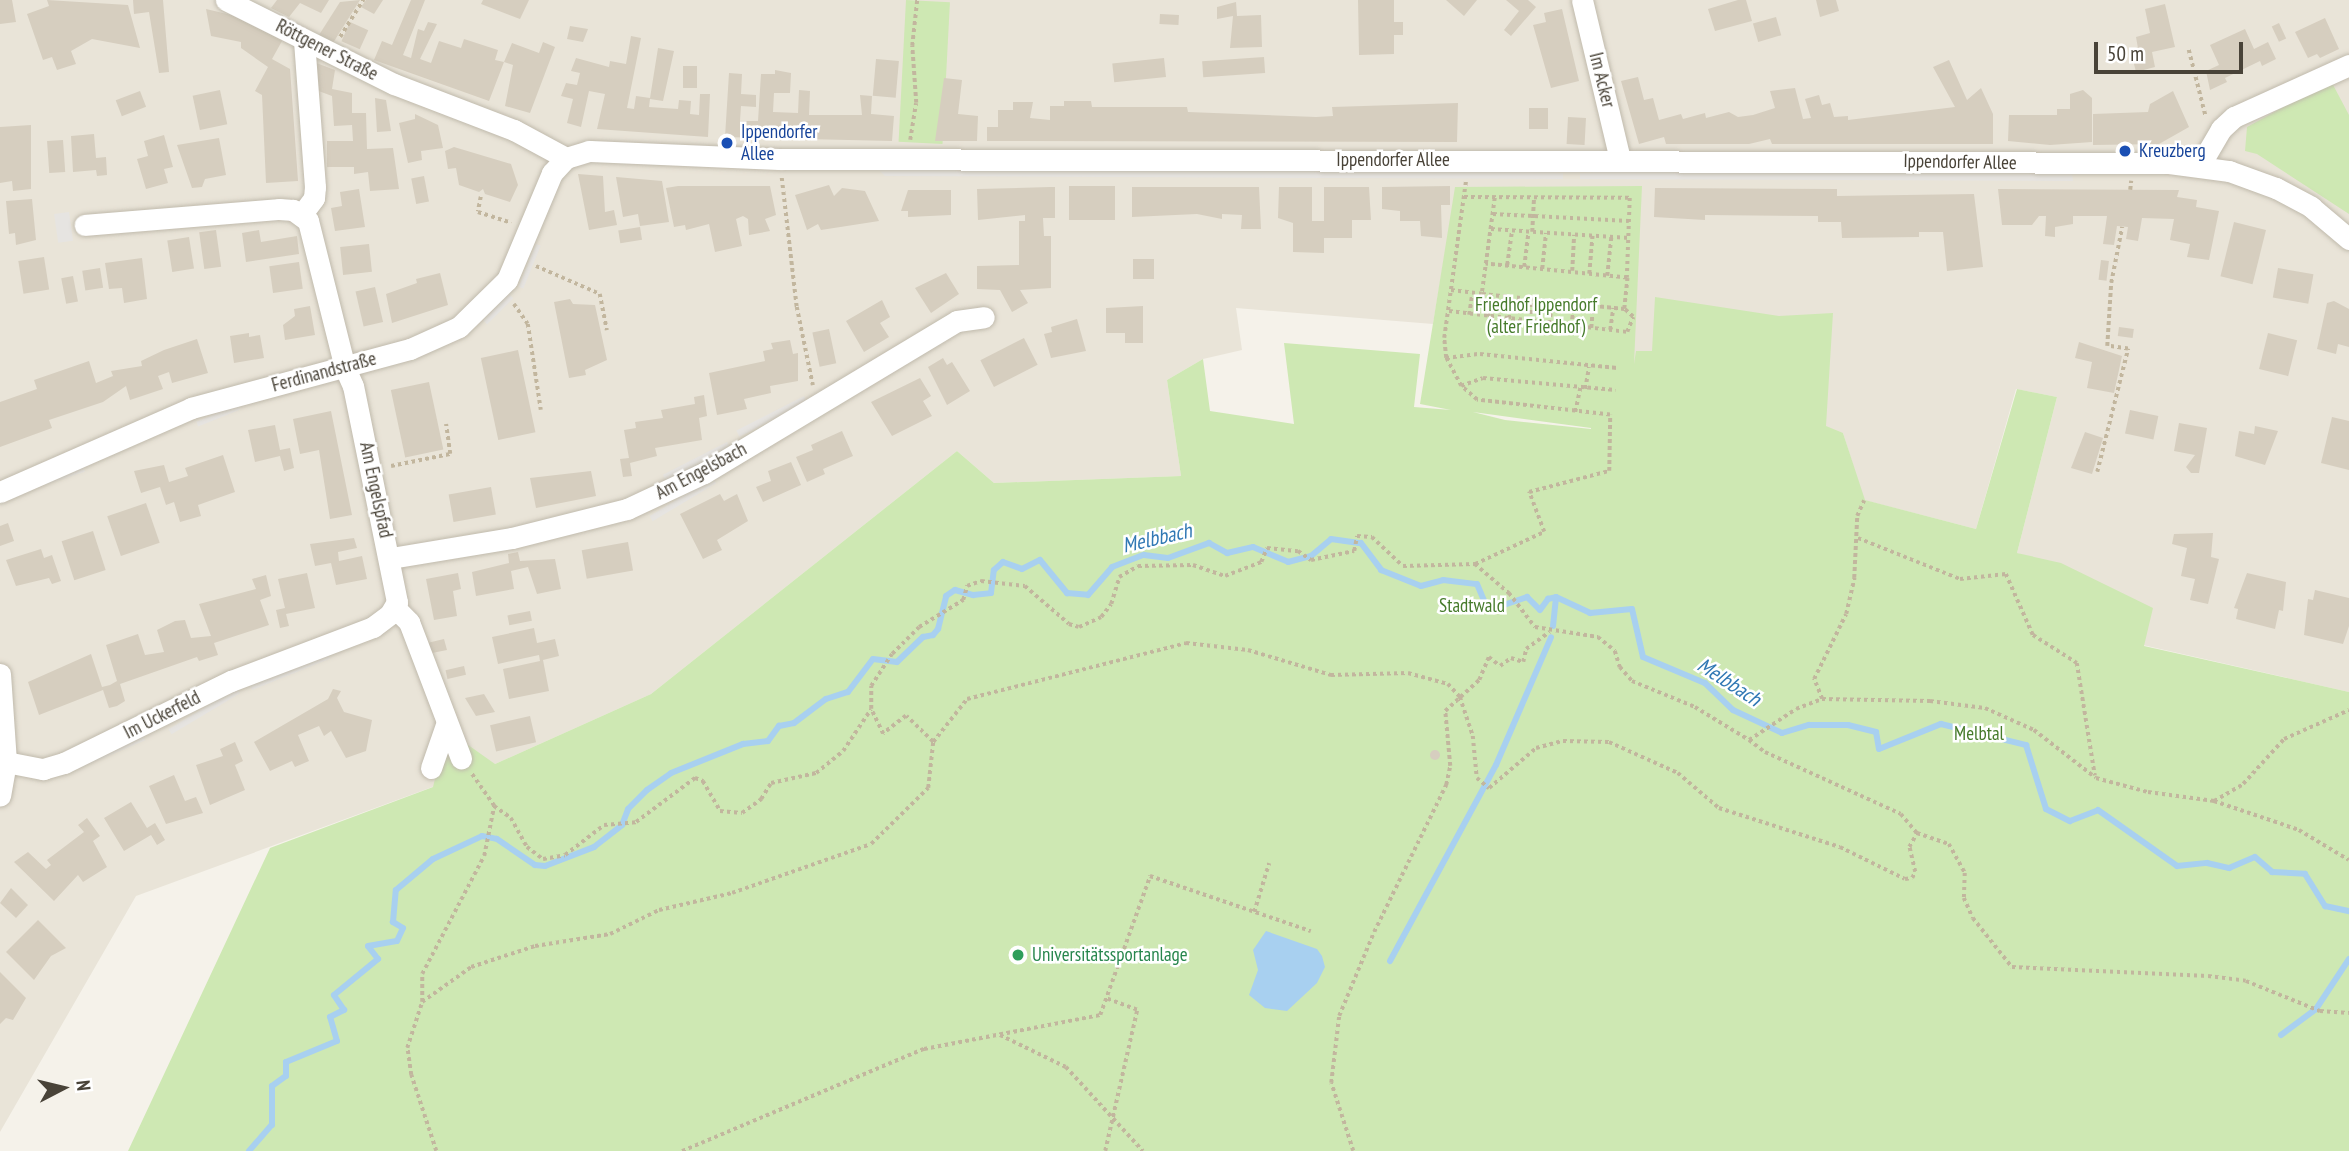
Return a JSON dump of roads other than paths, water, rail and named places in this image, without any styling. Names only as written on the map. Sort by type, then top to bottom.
[{"type":"street","name":"Röttgener Straße","points":[[226,0],[330,53],[430,99],[514,130],[566,158]]},
{"type":"street","name":"Im Acker","points":[[1582,0],[1620,160]]},
{"type":"street","points":[[86,225],[279,209],[302,214],[314,198],[315,187],[304,40]]},
{"type":"street","points":[[2200,165],[2213,143],[2234,117],[2349,65]]},
{"type":"street","name":"Ippendorfer Allee","points":[[566,158],[589,151],[780,159],[1620,160],[2200,165],[2276,188],[2311,207],[2349,239]]},
{"type":"street","name":"Ferdinandstraße","points":[[0,492],[191,408],[345,368],[442,336],[486,305],[515,267],[552,173],[566,158]]},
{"type":"street","name":"Am Engelspfad","points":[[302,214],[313,232],[345,368],[354,386],[398,592],[395,608]]},
{"type":"street","name":"Am Engelsbach","points":[[391,558],[512,538],[627,509],[704,473],[957,321],[984,317]]},
{"type":"street","points":[[395,608],[410,622],[446,725],[461,758]]},
{"type":"street","name":"Im Uckerfeld","points":[[4,765],[50,768],[231,681],[373,626],[395,608]]},
{"type":"street","points":[[0,674],[4,765],[0,795]]},
{"type":"street","points":[[431,768],[446,725]]},
{"type":"water","points":[[1266,931],[1317,949],[1325,967],[1317,983],[1287,1011],[1265,1008],[1249,995],[1258,970],[1253,950]]},
{"type":"waterway","name":"Melbbach","points":[[249,1151],[272,1125],[272,1086],[286,1076],[286,1062],[337,1041],[330,1017],[344,1010],[334,995],[378,959],[368,946],[397,941],[403,928],[393,922],[396,890],[433,859],[482,836],[497,839],[535,865],[545,866],[594,847],[622,825],[628,809],[647,790],[671,773],[743,744],[768,741],[779,726],[794,723],[826,699],[848,692],[873,659],[897,662],[923,637],[933,635],[938,629],[946,596],[955,590],[973,595],[991,593],[994,570],[1003,562],[1022,569],[1040,560],[1067,593],[1088,595],[1112,567],[1144,555],[1168,558],[1209,543],[1227,553],[1253,547],[1288,562],[1311,556],[1331,539],[1361,543],[1381,570],[1421,586],[1443,580],[1477,584],[1486,605],[1498,607],[1527,597],[1540,610],[1548,599],[1556,597],[1590,613],[1632,609],[1643,657],[1705,683],[1733,710],[1782,733],[1809,725],[1848,725],[1876,732],[1879,749],[1941,724],[2026,745],[2046,809],[2070,821],[2098,810],[2177,866],[2207,863],[2229,868],[2255,857],[2272,872],[2305,874],[2325,906],[2349,911]]},
{"type":"waterway","points":[[1553,626],[1556,597]]},
{"type":"waterway","points":[[1390,961],[1496,765],[1551,637]]},
{"type":"waterway","points":[[2281,1035],[2316,1009],[2349,959]]},
{"type":"place","name":"Ippendorfer Allee","points":[[727,143]]},
{"type":"place","name":"Kreuzberg","points":[[2125,151]]},
{"type":"place","name":"Universitätssportanlage","points":[[1018,955]]},
{"type":"park label","name":"Friedhof Ippendorf (alter Friedhof)","points":[[1536,316]]},
{"type":"park label","name":"Stadtwald","points":[[1472,606]]},
{"type":"park label","name":"Melbtal","points":[[1979,734]]}]
